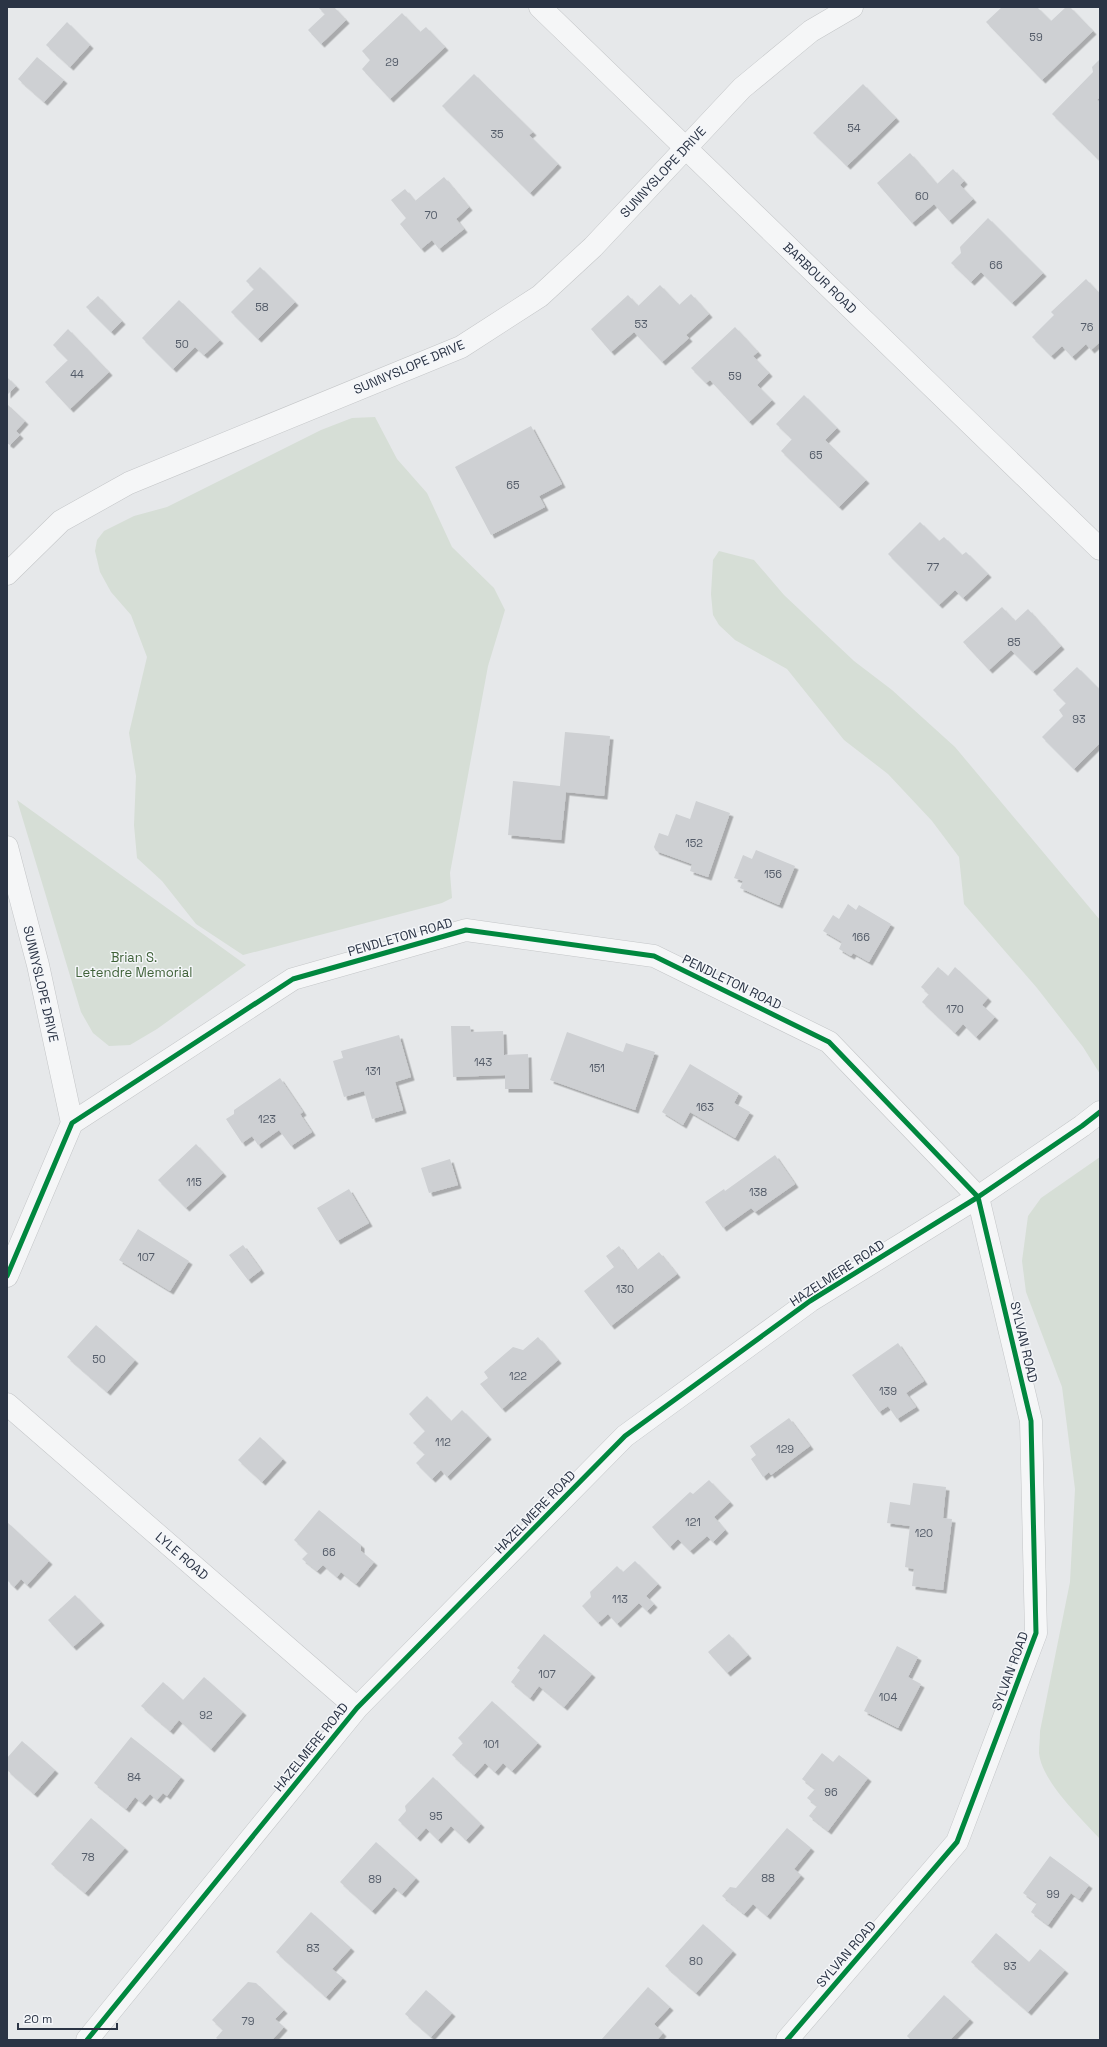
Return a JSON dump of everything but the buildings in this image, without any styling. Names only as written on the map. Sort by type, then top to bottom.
[{"type":"street","name":"BARBOUR ROAD","points":[[540,7],[1100,549]]},
{"type":"street","name":"SUNNYSLOPE DRIVE","points":[[7,574],[61,521],[129,483],[461,347],[540,296],[594,247],[742,88],[811,31],[852,7]]},
{"type":"street","name":"SUNNYSLOPE DRIVE","points":[[7,846],[38,965],[72,1123]]},
{"type":"street","name":"PENDLETON ROAD","points":[[72,1123],[293,979],[466,930],[654,956],[829,1042],[978,1197]]},
{"type":"street","name":"HAZELMERE ROAD","points":[[87,2040],[357,1708],[625,1436],[810,1301],[978,1197],[1100,1112]]},
{"type":"street","points":[[7,1276],[72,1123]]},
{"type":"street","name":"SYLVAN ROAD","points":[[787,2040],[957,1842],[1036,1633],[1031,1421],[978,1197]]},
{"type":"street","name":"LYLE ROAD","points":[[7,1404],[357,1708]]},
{"type":"green space","points":[[375,417],[397,459],[427,493],[452,547],[494,588],[505,610],[488,666],[450,873],[452,898],[442,903],[243,955],[196,924],[162,881],[137,858],[134,825],[136,776],[129,733],[147,657],[131,615],[111,592],[100,572],[95,551],[97,540],[104,531],[134,516],[167,507],[321,430],[352,418]]},
{"type":"green space","points":[[719,551],[754,560],[784,595],[854,661],[892,690],[955,747],[1100,920],[1100,1074],[1083,1047],[1037,988],[964,904],[959,857],[932,821],[888,774],[844,740],[787,669],[735,640],[719,625],[713,615],[711,594],[713,560]]},
{"type":"green space","name":"Brian S. Letendre Memorial","points":[[17,800],[246,965],[157,1029],[130,1045],[109,1046],[93,1033],[81,1012]]},
{"type":"green space","points":[[1100,1157],[1100,1839],[1073,1810],[1047,1776],[1039,1753],[1040,1731],[1070,1582],[1075,1489],[1062,1387],[1026,1292],[1022,1261],[1028,1216],[1041,1198]]},
{"type":"cycle path","points":[[7,1276],[72,1123],[293,979],[466,930],[654,956],[829,1042],[978,1197],[1031,1421],[1036,1633],[957,1842],[787,2040]]},
{"type":"cycle path","points":[[87,2040],[357,1708],[625,1436],[810,1301],[978,1197],[1100,1112]]}]
